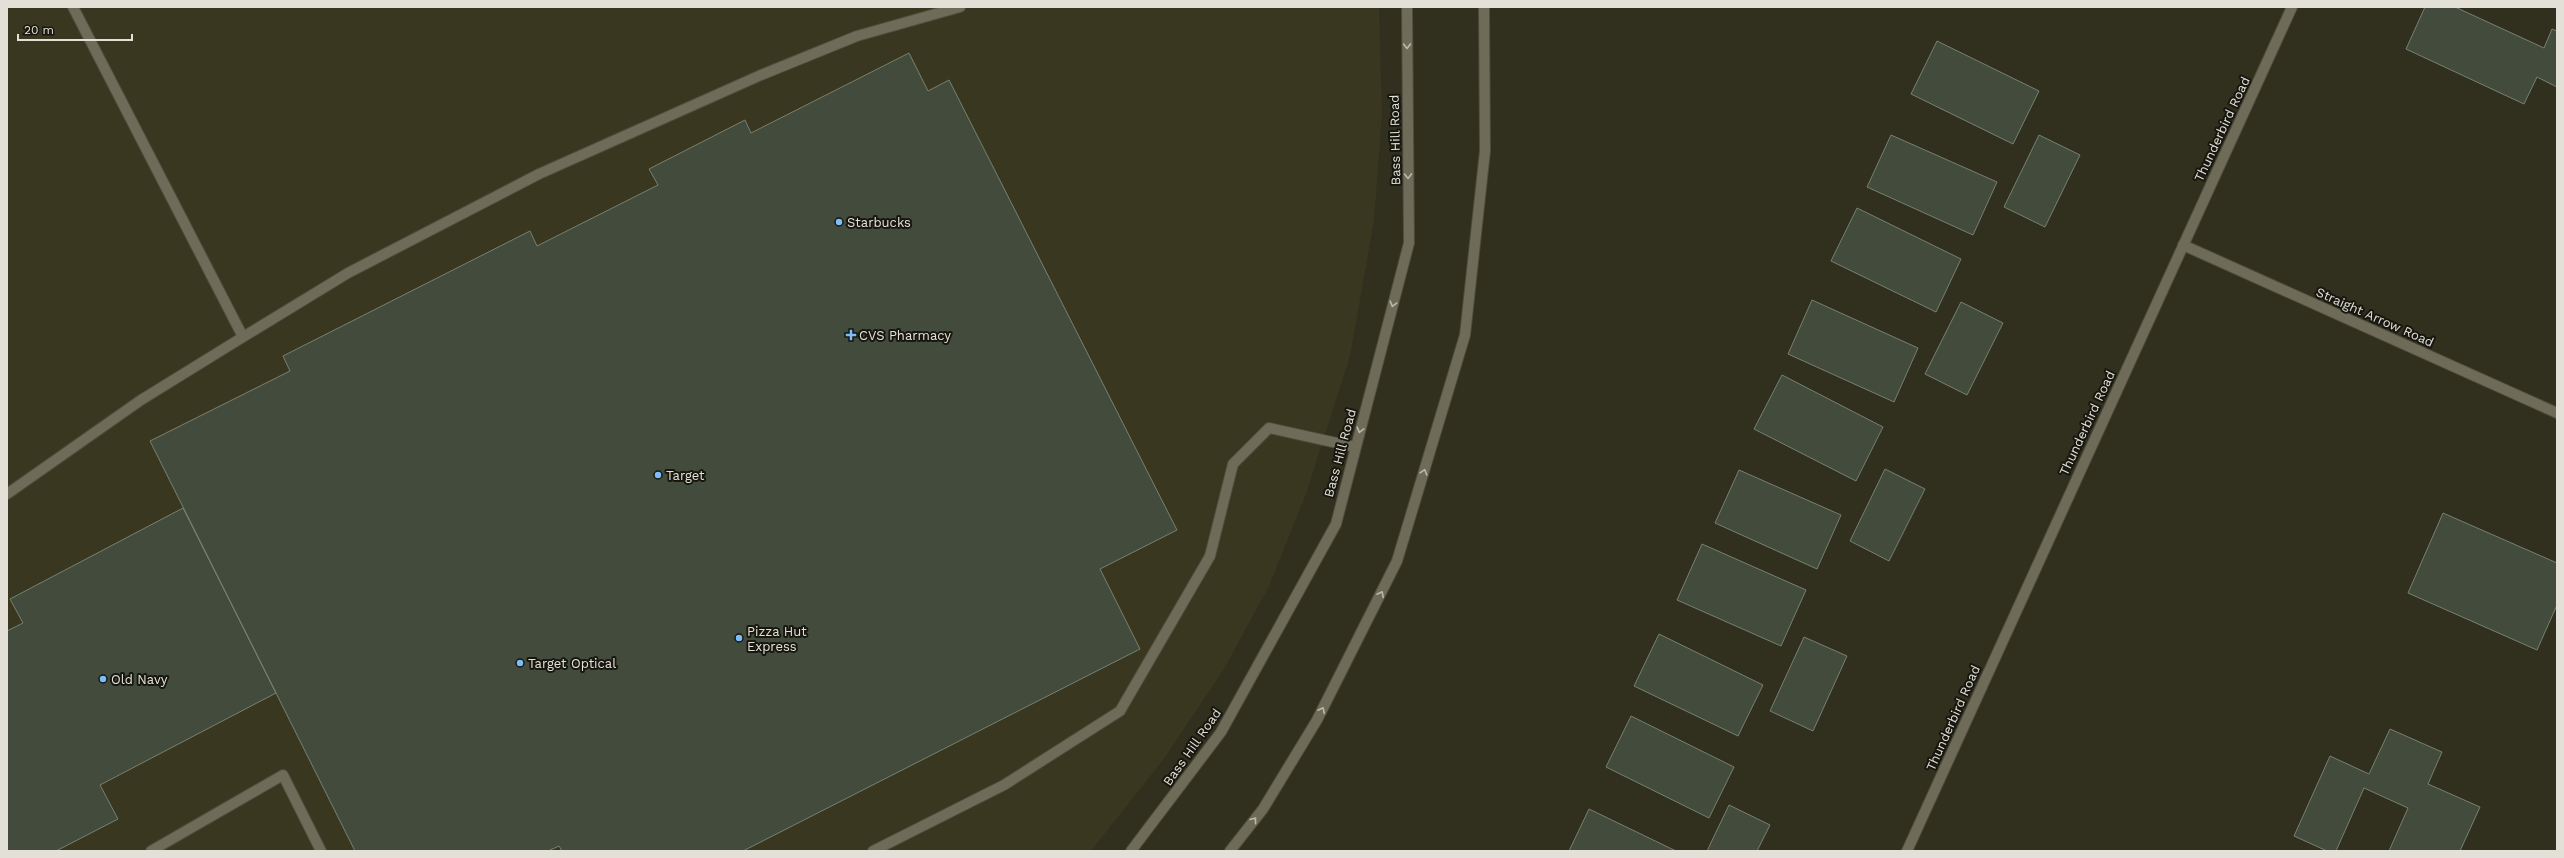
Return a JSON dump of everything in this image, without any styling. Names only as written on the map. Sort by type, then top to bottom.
[{"type":"main road","points":[[73,7],[243,337]]},
{"type":"main road","points":[[7,494],[141,400],[348,273],[539,174],[760,75],[857,36],[960,7]]},
{"type":"main road","name":"Bass Hill Road","points":[[1131,851],[1225,725],[1336,524],[1409,243],[1407,7]]},
{"type":"main road","points":[[1230,851],[1263,809],[1318,720],[1397,561],[1465,335],[1485,150],[1484,7]]},
{"type":"main road","name":"Thunderbird Road","points":[[1907,851],[2292,7]]},
{"type":"main road","name":"Straight Arrow Road","points":[[2183,245],[2557,413]]},
{"type":"main road","points":[[873,851],[1004,785],[1120,711],[1210,556],[1233,464],[1270,428],[1355,447]]},
{"type":"main road","points":[[151,851],[283,775],[321,851]]},
{"type":"shaded area","points":[[7,7],[1379,7],[1382,115],[1374,221],[1350,356],[1306,494],[1269,586],[1224,669],[1163,760],[1091,851],[7,851]]},
{"type":"building","points":[[2425,7],[2455,7],[2544,48],[2552,29],[2557,31],[2557,87],[2537,77],[2524,104],[2406,49]]},
{"type":"building","points":[[1937,41],[2039,91],[2013,144],[1911,94]]},
{"type":"building","name":"Target","points":[[909,53],[928,91],[949,80],[1177,530],[1100,569],[1140,649],[743,851],[562,851],[559,846],[548,851],[355,851],[150,441],[290,371],[283,356],[530,231],[537,246],[658,185],[649,169],[745,120],[751,133]]},
{"type":"building","points":[[1891,135],[1997,182],[1973,235],[1867,187]]},
{"type":"building","points":[[2039,135],[2080,155],[2045,227],[2004,207]]},
{"type":"building","points":[[1857,208],[1961,259],[1936,312],[1831,261]]},
{"type":"building","points":[[1812,300],[1918,348],[1894,402],[1788,354]]},
{"type":"building","points":[[1961,302],[2003,323],[1967,395],[1925,374]]},
{"type":"building","points":[[1782,375],[1883,427],[1856,481],[1754,429]]},
{"type":"building","points":[[1885,469],[1925,489],[1889,561],[1850,541]]},
{"type":"building","points":[[1739,470],[1841,515],[1817,569],[1715,523]]},
{"type":"building","points":[[183,508],[276,693],[100,785],[118,819],[56,851],[7,851],[7,631],[23,623],[10,599]]},
{"type":"building","points":[[2443,513],[2557,563],[2557,605],[2537,650],[2408,593]]},
{"type":"building","points":[[1702,544],[1806,590],[1781,646],[1677,600]]},
{"type":"building","points":[[1659,634],[1763,685],[1738,736],[1634,686]]},
{"type":"building","points":[[1804,637],[1847,656],[1813,731],[1770,711]]},
{"type":"building","points":[[1631,716],[1734,767],[1709,818],[1606,767]]},
{"type":"building","points":[[2390,729],[2442,752],[2428,784],[2480,807],[2460,851],[2389,851],[2408,808],[2364,788],[2336,851],[2327,851],[2294,836],[2330,756],[2369,774]]},
{"type":"building","points":[[1729,805],[1770,825],[1757,851],[1707,851]]},
{"type":"building","points":[[1589,809],[1676,851],[1569,851]]},
{"type":"place","name":"Starbucks","points":[[839,222]]},
{"type":"place","name":"CVS Pharmacy","points":[[851,335]]},
{"type":"place","name":"Target","points":[[658,475]]},
{"type":"place","name":"Pizza Hut Express","points":[[739,638]]},
{"type":"place","name":"Target Optical","points":[[520,663]]},
{"type":"place","name":"Old Navy","points":[[103,679]]}]
